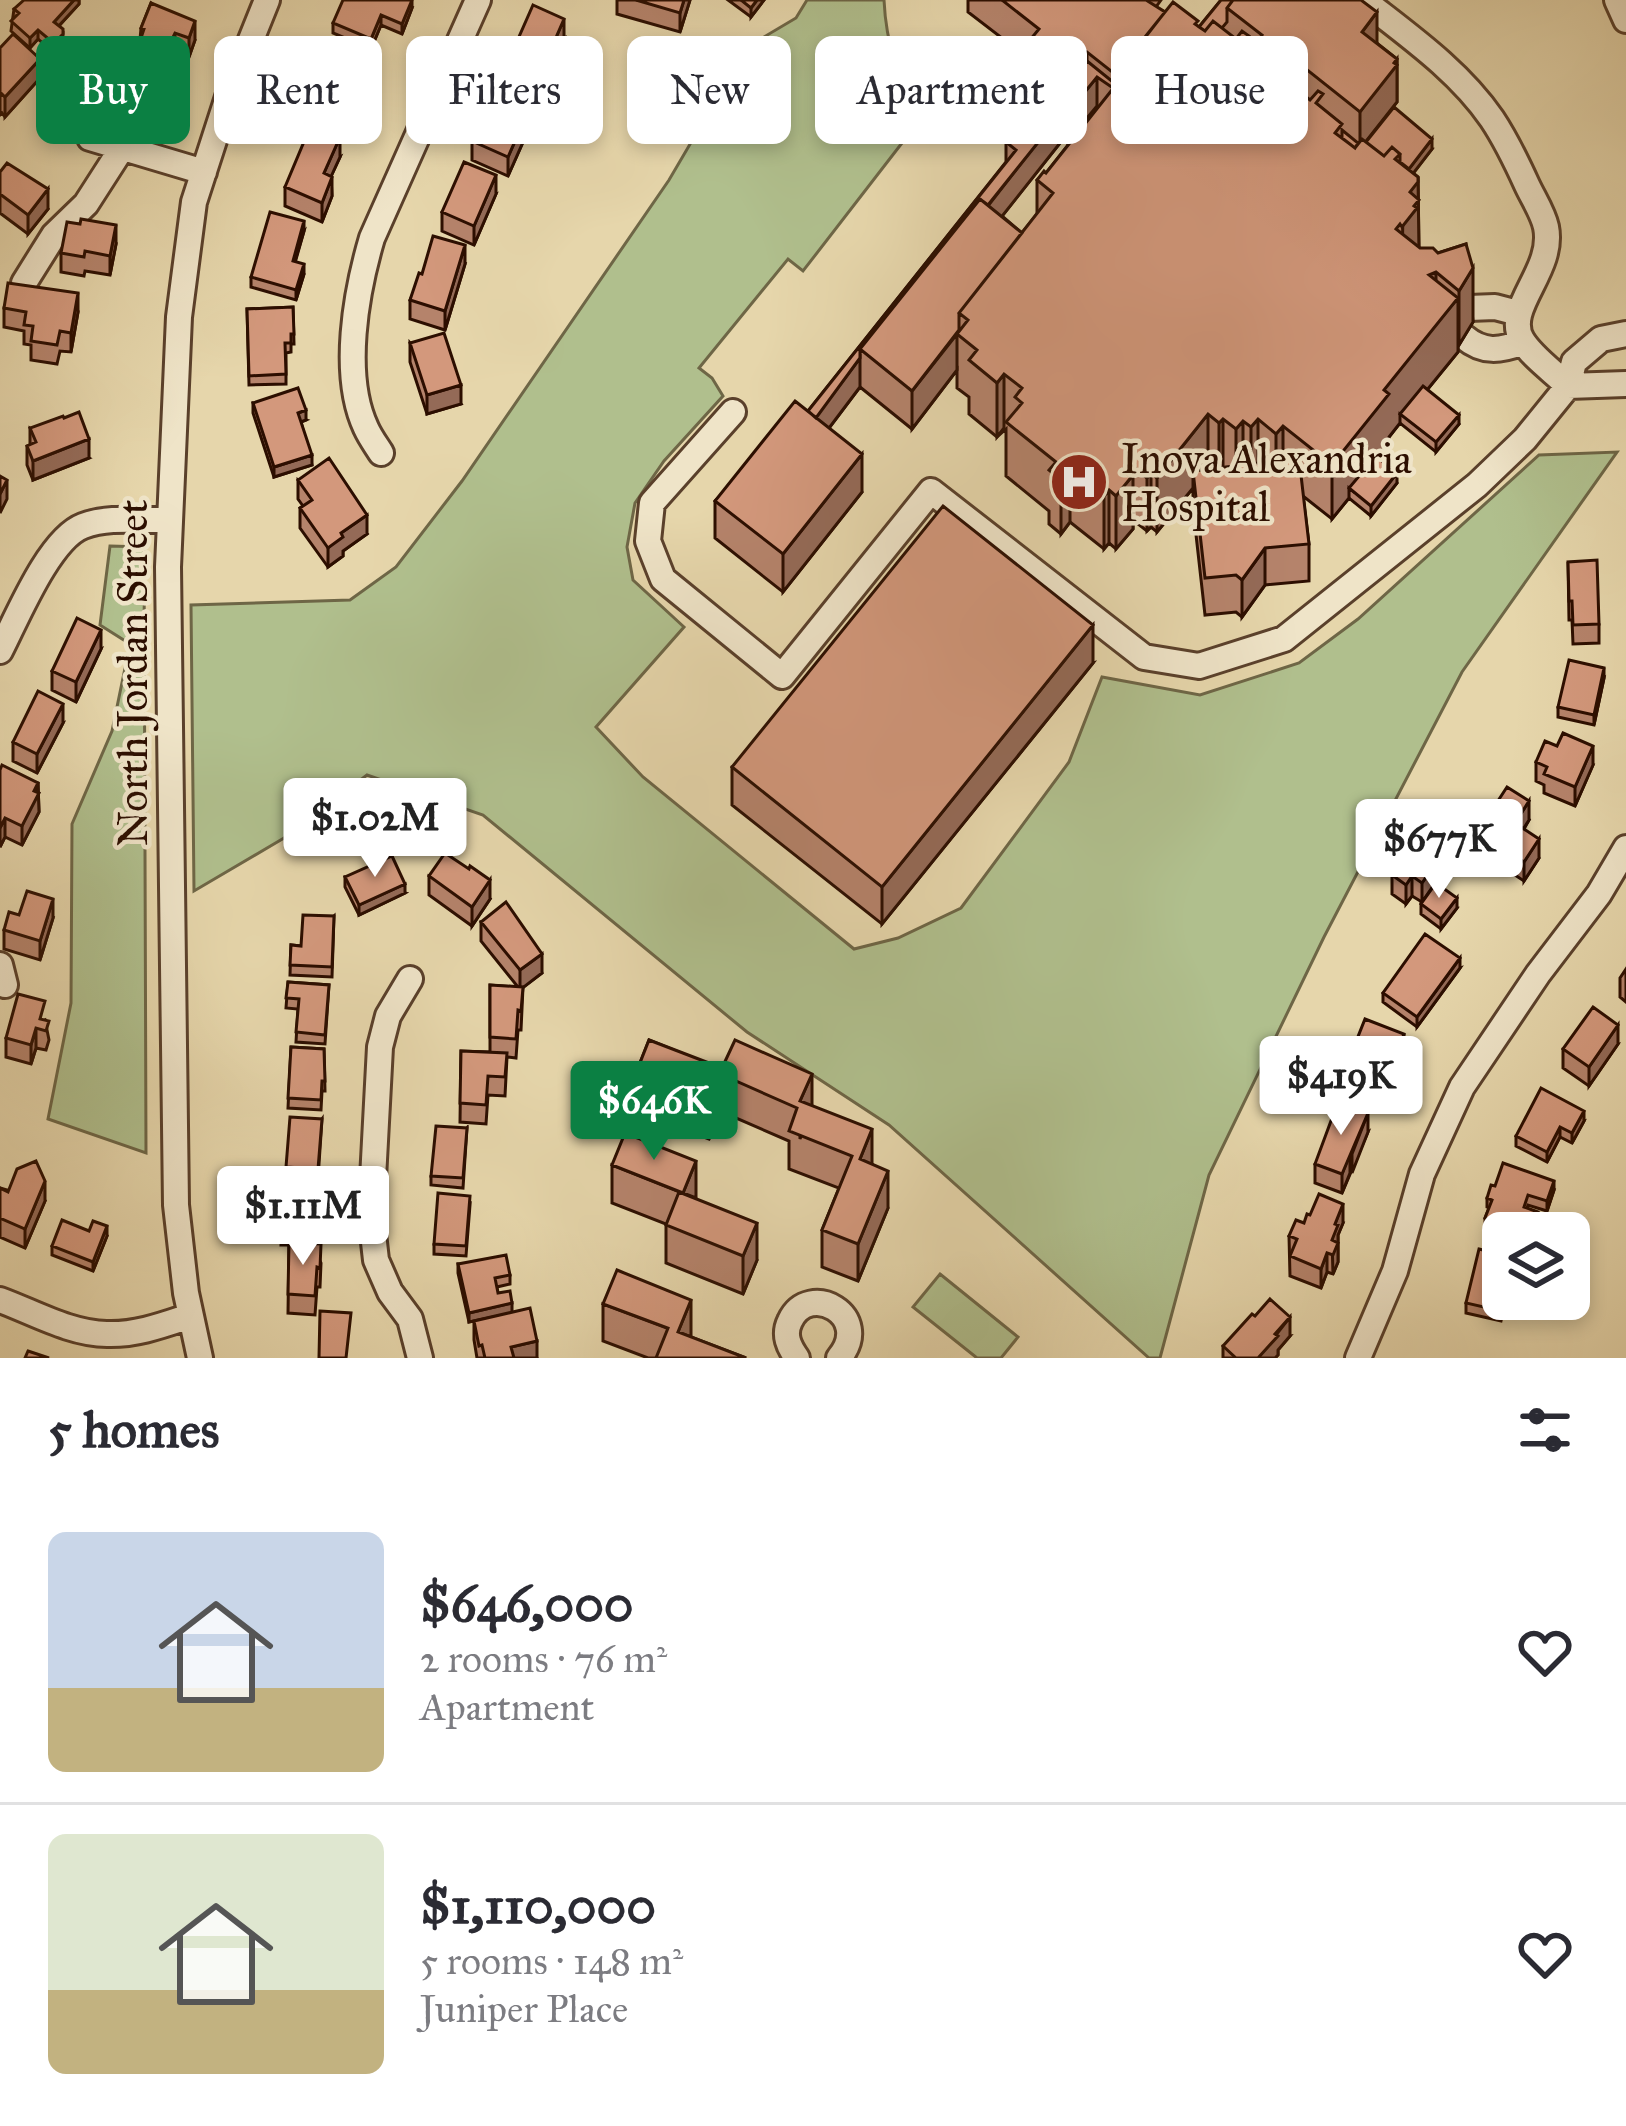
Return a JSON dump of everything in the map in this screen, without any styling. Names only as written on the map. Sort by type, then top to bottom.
[{"type":"street","name":"North Jordan Street","points":[[200,1358],[176,1205],[169,520],[182,286],[194,202],[228,97],[267,0]]},
{"type":"street","points":[[381,453],[365,427],[356,396],[354,327],[364,263],[478,0]]},
{"type":"street","points":[[1364,0],[1452,74],[1490,116],[1546,224],[1544,262],[1518,313],[1522,342],[1568,386],[1626,384]]},
{"type":"street","points":[[1616,0],[1626,18]]},
{"type":"street","points":[[109,144],[204,172]]},
{"type":"street","points":[[24,284],[54,236],[86,204],[122,148]]},
{"type":"street","points":[[1469,308],[1495,307],[1518,313]]},
{"type":"street","points":[[733,412],[652,503],[648,541],[663,579],[782,676],[931,490],[1031,580],[1144,657],[1199,666],[1284,639],[1478,485],[1525,439],[1568,386],[1574,362],[1601,339],[1626,334]]},
{"type":"street","points":[[1465,337],[1477,347],[1491,349],[1522,342]]},
{"type":"street","points":[[0,651],[54,549],[68,534],[98,522],[169,520]]},
{"type":"street","points":[[1358,1358],[1388,1289],[1412,1202],[1448,1113],[1478,1061],[1626,848]]},
{"type":"street","points":[[410,979],[388,1016],[380,1047],[370,1216],[376,1260],[390,1292],[410,1319],[420,1358]]},
{"type":"street","points":[[0,1300],[76,1329],[106,1334],[141,1331],[190,1316]]},
{"type":"street","points":[[797,1358],[788,1343],[789,1322],[803,1306],[813,1303],[834,1307],[848,1323],[849,1344],[839,1358]]},
{"type":"green space","points":[[807,0],[884,0],[889,36],[815,36],[815,144],[901,144],[803,271],[788,259],[699,368],[723,396],[664,461],[635,503],[627,547],[633,580],[684,627],[596,727],[643,777],[854,949],[898,938],[961,908],[1069,762],[1102,677],[1200,695],[1299,663],[1358,619],[1539,455],[1617,452],[1462,672],[1324,937],[1209,1175],[1160,1358],[1149,1358],[889,1125],[747,1032],[483,815],[367,775],[284,838],[194,891],[191,605],[350,600],[396,567],[462,481],[690,144],[791,144],[791,36],[766,36],[796,18]]},
{"type":"green space","points":[[110,546],[144,547],[146,1153],[48,1119],[71,1003],[72,824],[112,731],[130,644],[100,625]]},
{"type":"green space","points":[[940,1274],[1018,1337],[1001,1358],[977,1358],[913,1307]]},
{"type":"building","points":[[24,0],[74,0],[54,22],[63,29],[61,36],[45,36],[38,30],[30,38],[11,21],[19,13],[14,9]]},
{"type":"building","points":[[343,0],[412,0],[402,24],[381,15],[372,36],[333,23]]},
{"type":"building","points":[[636,0],[684,0],[680,13]]},
{"type":"building","points":[[1002,0],[1146,0],[1165,12],[1146,36],[1111,36],[1111,71],[1087,52],[1087,36],[1033,36],[1039,29]]},
{"type":"building","points":[[1221,0],[1233,0],[1227,8],[1227,22],[1222,28],[1213,21],[1205,31],[1199,27]]},
{"type":"building","points":[[1233,0],[1361,0],[1377,12],[1362,32],[1397,59],[1397,65],[1360,112],[1308,71],[1308,36],[1261,36],[1227,8]]},
{"type":"building","points":[[1173,2],[1205,31],[1213,21],[1232,36],[1146,36]]},
{"type":"building","points":[[151,3],[195,21],[190,36],[142,36]]},
{"type":"building","points":[[533,5],[564,19],[557,36],[519,36]]},
{"type":"building","points":[[13,34],[36,55],[36,63],[5,97],[0,96],[0,48]]},
{"type":"building","points":[[1087,61],[1111,80],[1111,87],[1097,77],[1087,89]]},
{"type":"building","points":[[1111,91],[1111,144],[1308,144],[1308,98],[1318,91],[1323,94],[1316,103],[1342,124],[1335,133],[1355,148],[1362,139],[1384,156],[1392,147],[1400,154],[1395,159],[1418,177],[1410,192],[1419,200],[1417,208],[1396,229],[1420,248],[1438,253],[1466,244],[1473,268],[1459,291],[1436,272],[1429,275],[1458,298],[1384,390],[1389,394],[1332,465],[1283,426],[1276,434],[1258,419],[1251,427],[1243,421],[1236,429],[1208,414],[1157,478],[1151,473],[1147,478],[1128,462],[1124,468],[1133,475],[1116,496],[1109,490],[1104,496],[1070,468],[1061,480],[1049,470],[1056,462],[1006,422],[1022,403],[1015,397],[1022,388],[1004,374],[997,383],[969,360],[977,350],[957,334],[968,320],[959,313],[1053,193],[1037,180],[1069,144],[1087,144],[1087,121]]},
{"type":"building","points":[[1394,107],[1432,139],[1409,169],[1392,147],[1384,156],[1366,142]]},
{"type":"building","points":[[1342,130],[1358,143],[1355,148],[1342,138]]},
{"type":"building","points":[[303,144],[337,144],[324,173],[332,177],[322,203],[285,187]]},
{"type":"building","points":[[479,144],[514,144],[508,157]]},
{"type":"building","points":[[1008,144],[1037,144],[988,205],[980,199],[860,349],[860,358],[816,418],[808,411],[1016,150]]},
{"type":"building","points":[[464,162],[496,175],[474,226],[442,212]]},
{"type":"building","points":[[7,163],[48,189],[28,215],[0,194],[0,172]]},
{"type":"building","points":[[980,199],[1022,233],[959,313],[959,330],[912,391],[860,349]]},
{"type":"building","points":[[270,212],[304,221],[293,261],[304,264],[296,290],[251,277]]},
{"type":"building","points":[[81,219],[116,225],[110,256],[61,253],[67,222],[80,224]]},
{"type":"building","points":[[433,236],[465,245],[445,311],[410,300]]},
{"type":"building","points":[[8,283],[78,293],[71,333],[60,331],[57,345],[31,341],[33,326],[24,325],[26,312],[4,308]]},
{"type":"building","points":[[293,307],[294,334],[291,343],[285,343],[286,374],[249,376],[247,309]]},
{"type":"building","points":[[444,333],[461,385],[427,395],[410,343]]},
{"type":"building","points":[[1423,386],[1459,415],[1436,442],[1400,414]]},
{"type":"building","points":[[298,388],[306,410],[298,413],[312,455],[274,467],[253,403]]},
{"type":"building","points":[[795,401],[862,454],[783,554],[715,501]]},
{"type":"building","points":[[79,412],[89,439],[33,461],[27,446],[36,442],[30,428]]},
{"type":"building","points":[[1376,456],[1397,473],[1371,506],[1349,488]]},
{"type":"building","points":[[329,458],[367,515],[328,548],[300,508],[312,500],[298,480]]},
{"type":"building","points":[[1299,458],[1309,544],[1265,548],[1242,580],[1236,575],[1205,578],[1193,471]]},
{"type":"building","points":[[943,506],[1093,625],[882,887],[732,767]]},
{"type":"building","points":[[1597,560],[1599,624],[1573,625],[1568,562]]},
{"type":"building","points":[[77,618],[101,630],[76,682],[52,671]]},
{"type":"building","points":[[1569,660],[1604,668],[1594,715],[1558,707]]},
{"type":"building","points":[[38,691],[63,704],[37,754],[13,742]]},
{"type":"building","points":[[1563,733],[1593,746],[1575,787],[1544,774],[1547,767],[1536,762],[1545,741],[1557,746]]},
{"type":"building","points":[[2,765],[38,783],[34,791],[39,793],[22,826],[5,818],[0,828]]},
{"type":"building","points":[[1507,787],[1529,801],[1515,823],[1539,839],[1524,862],[1469,826],[1483,805],[1492,810]]},
{"type":"building","points":[[1423,826],[1449,844],[1422,883],[1412,876],[1406,885],[1392,875],[1398,866],[1394,863]]},
{"type":"building","points":[[445,853],[490,880],[472,907],[429,876]]},
{"type":"building","points":[[392,856],[405,884],[359,905],[345,877]]},
{"type":"building","points":[[1436,883],[1457,898],[1441,919],[1421,904]]},
{"type":"building","points":[[27,891],[53,899],[40,941],[4,930],[9,912],[19,915]]},
{"type":"building","points":[[506,902],[542,954],[520,970],[481,922]]},
{"type":"building","points":[[303,915],[334,916],[332,967],[290,965],[291,945],[301,946]]},
{"type":"building","points":[[1425,934],[1460,958],[1417,1017],[1383,993]]},
{"type":"building","points":[[288,982],[329,985],[325,1035],[296,1032],[299,999],[286,998]]},
{"type":"building","points":[[490,985],[523,987],[516,1039],[490,1037]]},
{"type":"building","points":[[18,994],[45,1001],[40,1019],[49,1021],[46,1031],[36,1028],[31,1045],[6,1038]]},
{"type":"building","points":[[1593,1007],[1618,1025],[1589,1067],[1563,1049]]},
{"type":"building","points":[[1365,1019],[1404,1034],[1377,1102],[1338,1087]]},
{"type":"building","points":[[649,1040],[722,1068],[735,1040],[812,1074],[800,1101],[872,1129],[860,1159],[888,1171],[858,1244],[822,1230],[852,1156],[789,1131],[797,1108],[720,1074],[709,1102],[636,1073]]},
{"type":"building","points":[[291,1047],[324,1049],[321,1100],[288,1098]]},
{"type":"building","points":[[461,1051],[507,1053],[505,1077],[488,1076],[486,1105],[460,1103]]},
{"type":"building","points":[[1541,1088],[1584,1111],[1572,1133],[1560,1127],[1547,1152],[1516,1136]]},
{"type":"building","points":[[1338,1102],[1368,1113],[1342,1174],[1315,1164]]},
{"type":"building","points":[[290,1117],[322,1119],[318,1169],[286,1167]]},
{"type":"building","points":[[436,1126],[467,1128],[463,1178],[431,1176]]},
{"type":"building","points":[[625,1133],[696,1161],[683,1193],[612,1165]]},
{"type":"building","points":[[36,1161],[45,1181],[25,1229],[0,1218],[0,1188],[8,1192],[17,1169]]},
{"type":"building","points":[[1503,1163],[1554,1181],[1547,1201],[1528,1195],[1524,1207],[1538,1212],[1487,1212],[1492,1200],[1487,1198],[1491,1185],[1495,1186]]},
{"type":"building","points":[[284,1184],[315,1186],[312,1237],[281,1235]]},
{"type":"building","points":[[679,1192],[757,1223],[743,1256],[666,1225]]},
{"type":"building","points":[[438,1193],[470,1196],[466,1246],[434,1244]]},
{"type":"building","points":[[1319,1194],[1343,1204],[1332,1240],[1338,1243],[1333,1255],[1327,1253],[1321,1269],[1290,1256],[1297,1239],[1289,1236],[1296,1220],[1304,1223],[1310,1215]]},
{"type":"building","points":[[62,1220],[89,1231],[93,1221],[107,1226],[93,1262],[52,1246]]},
{"type":"building","points":[[289,1242],[321,1244],[315,1296],[288,1294]]},
{"type":"building","points":[[1479,1249],[1482,1250],[1482,1307],[1466,1303]]},
{"type":"building","points":[[506,1255],[510,1275],[495,1278],[498,1293],[510,1291],[512,1303],[469,1313],[458,1264]]},
{"type":"building","points":[[617,1270],[691,1300],[678,1332],[746,1358],[656,1358],[668,1328],[603,1304]]},
{"type":"building","points":[[1270,1299],[1290,1317],[1258,1358],[1236,1358],[1223,1346]]},
{"type":"building","points":[[530,1308],[537,1341],[511,1347],[514,1358],[485,1358],[474,1321]]},
{"type":"building","points":[[320,1311],[351,1313],[346,1358],[319,1358]]},
{"type":"place","name":"Inova Alexandria Hospital","points":[[1079,482]]}]
